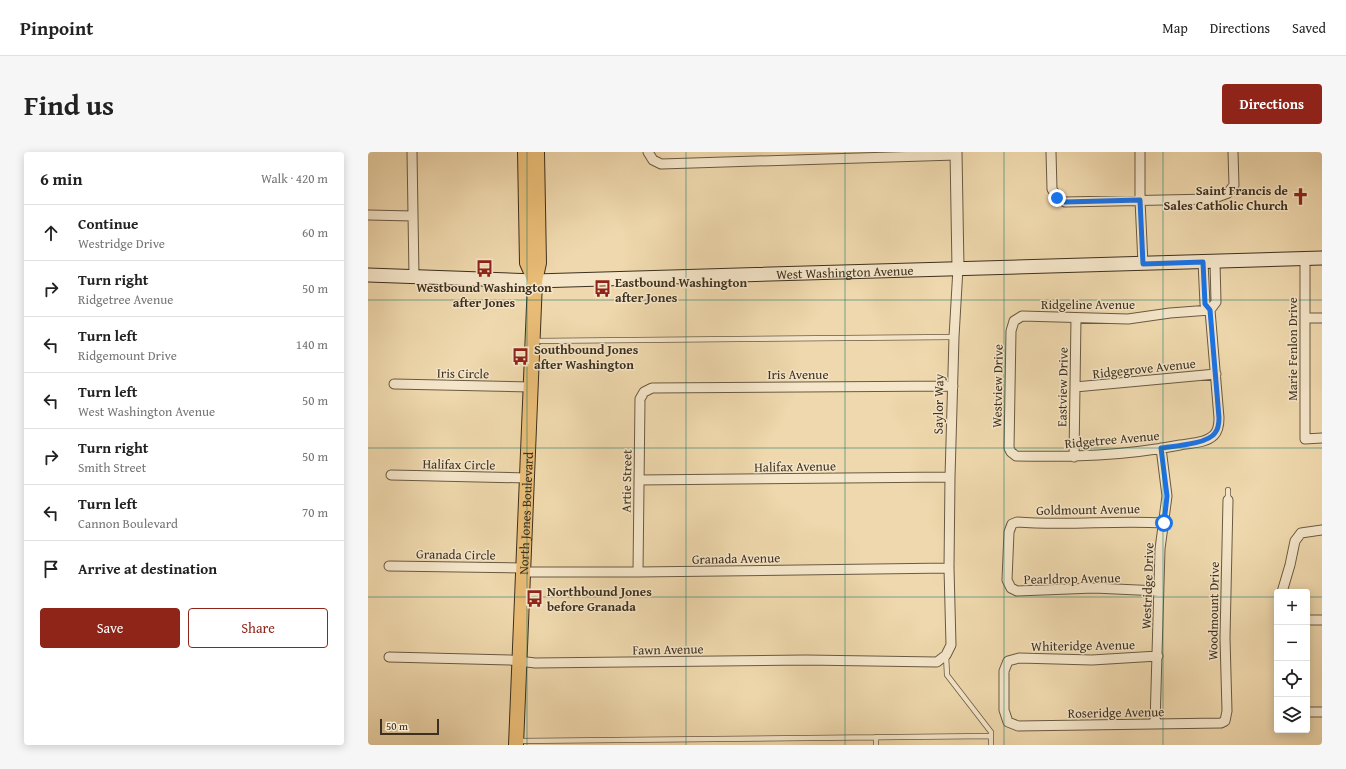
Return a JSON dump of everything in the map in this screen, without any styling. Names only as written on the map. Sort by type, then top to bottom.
[{"type":"main road","name":"North Jones Boulevard","points":[[525,152],[527,263],[535,281]]},
{"type":"main road","name":"North Jones Boulevard","points":[[517,743],[532,341],[535,281],[539,263],[537,152]]},
{"type":"main road","name":"West Washington Avenue","points":[[368,275],[535,281],[1322,258]]},
{"type":"street","points":[[412,152],[414,276]]},
{"type":"street","points":[[1051,152],[1052,188],[1057,198],[1065,202],[1212,199],[1228,193],[1234,185],[1233,152]]},
{"type":"street","points":[[1140,152],[1140,200],[1143,264]]},
{"type":"street","points":[[651,156],[661,164],[956,154]]},
{"type":"street","name":"Saylor Way","points":[[946,655],[951,645],[949,568],[950,477],[954,336],[958,268],[956,154]]},
{"type":"street","points":[[368,214],[413,216]]},
{"type":"street","name":"Marie Fenlon Drive","points":[[1305,258],[1305,439],[1322,438]]},
{"type":"street","points":[[1209,262],[1216,302],[1210,310],[1216,374]]},
{"type":"street","name":"Ridgeline Avenue","points":[[1014,321],[1022,316],[1128,319],[1170,313],[1210,310]]},
{"type":"street","name":"Eastview Drive","points":[[1074,457],[1076,318]]},
{"type":"street","points":[[1305,318],[1322,318]]},
{"type":"street","name":"Westview Drive","points":[[1011,452],[1009,448],[1011,331],[1014,321]]},
{"type":"street","name":"Ridgegrove Avenue","points":[[1075,388],[1216,374]]},
{"type":"street","name":"Ridgetree Avenue","points":[[1011,452],[1016,456],[1103,456],[1205,440],[1214,434],[1218,428],[1219,418],[1216,374]]},
{"type":"street","name":"Iris Circle","points":[[394,384],[531,387]]},
{"type":"street","name":"Iris Avenue","points":[[644,392],[652,388],[953,386]]},
{"type":"street","name":"Artie Street","points":[[638,572],[640,399],[644,392]]},
{"type":"street","name":"Westridge Drive","points":[[1155,724],[1160,550],[1167,496],[1161,448]]},
{"type":"street","name":"Halifax Circle","points":[[391,475],[527,478]]},
{"type":"street","name":"Halifax Avenue","points":[[639,480],[950,477]]},
{"type":"street","name":"Woodmount Drive","points":[[1225,721],[1227,711],[1225,638],[1228,500]]},
{"type":"street","name":"Goldmount Avenue","points":[[1011,588],[1007,580],[1009,532],[1012,524],[1017,522],[1058,524],[1137,521],[1164,523]]},
{"type":"street","points":[[1283,589],[1295,541],[1301,533],[1322,530]]},
{"type":"street","name":"Granada Circle","points":[[389,566],[523,570]]},
{"type":"street","name":"Granada Avenue","points":[[523,570],[638,572],[949,568]]},
{"type":"street","name":"Pearldrop Avenue","points":[[1011,588],[1017,592],[1094,588],[1159,591]]},
{"type":"street","points":[[1310,620],[1322,620]]},
{"type":"street","name":"Fawn Avenue","points":[[389,657],[510,660],[534,663],[806,660],[937,662],[946,655]]},
{"type":"street","name":"Whiteridge Avenue","points":[[1008,722],[1004,710],[1004,671],[1008,661],[1019,658],[1092,660],[1158,656]]},
{"type":"street","points":[[1310,712],[1322,712]]},
{"type":"street","name":"Roseridge Avenue","points":[[1008,722],[1018,726],[1221,724],[1225,721]]},
{"type":"lane","points":[[532,341],[954,336]]},
{"type":"lane","points":[[1228,490],[1228,500]]},
{"type":"lane","points":[[946,655],[947,674],[991,732],[991,745]]},
{"type":"lane","points":[[517,743],[991,736]]},
{"type":"lane","points":[[876,738],[876,745]]},
{"type":"place","name":"Saint Francis de Sales Catholic Church","points":[[1301,197]]},
{"type":"place","name":"Westbound Washington after Jones","points":[[484,268]]},
{"type":"place","name":"Eastbound Washington after Jones","points":[[602,289]]},
{"type":"place","name":"Southbound Jones after Washington","points":[[521,356]]},
{"type":"place","name":"Northbound Jones before Granada","points":[[534,598]]},
{"type":"route","points":[[1057,198],[1065,202],[1140,200],[1143,264],[1203,262],[1205,304],[1210,310],[1219,418],[1218,428],[1214,434],[1205,440],[1161,448],[1167,496],[1164,523]]}]
